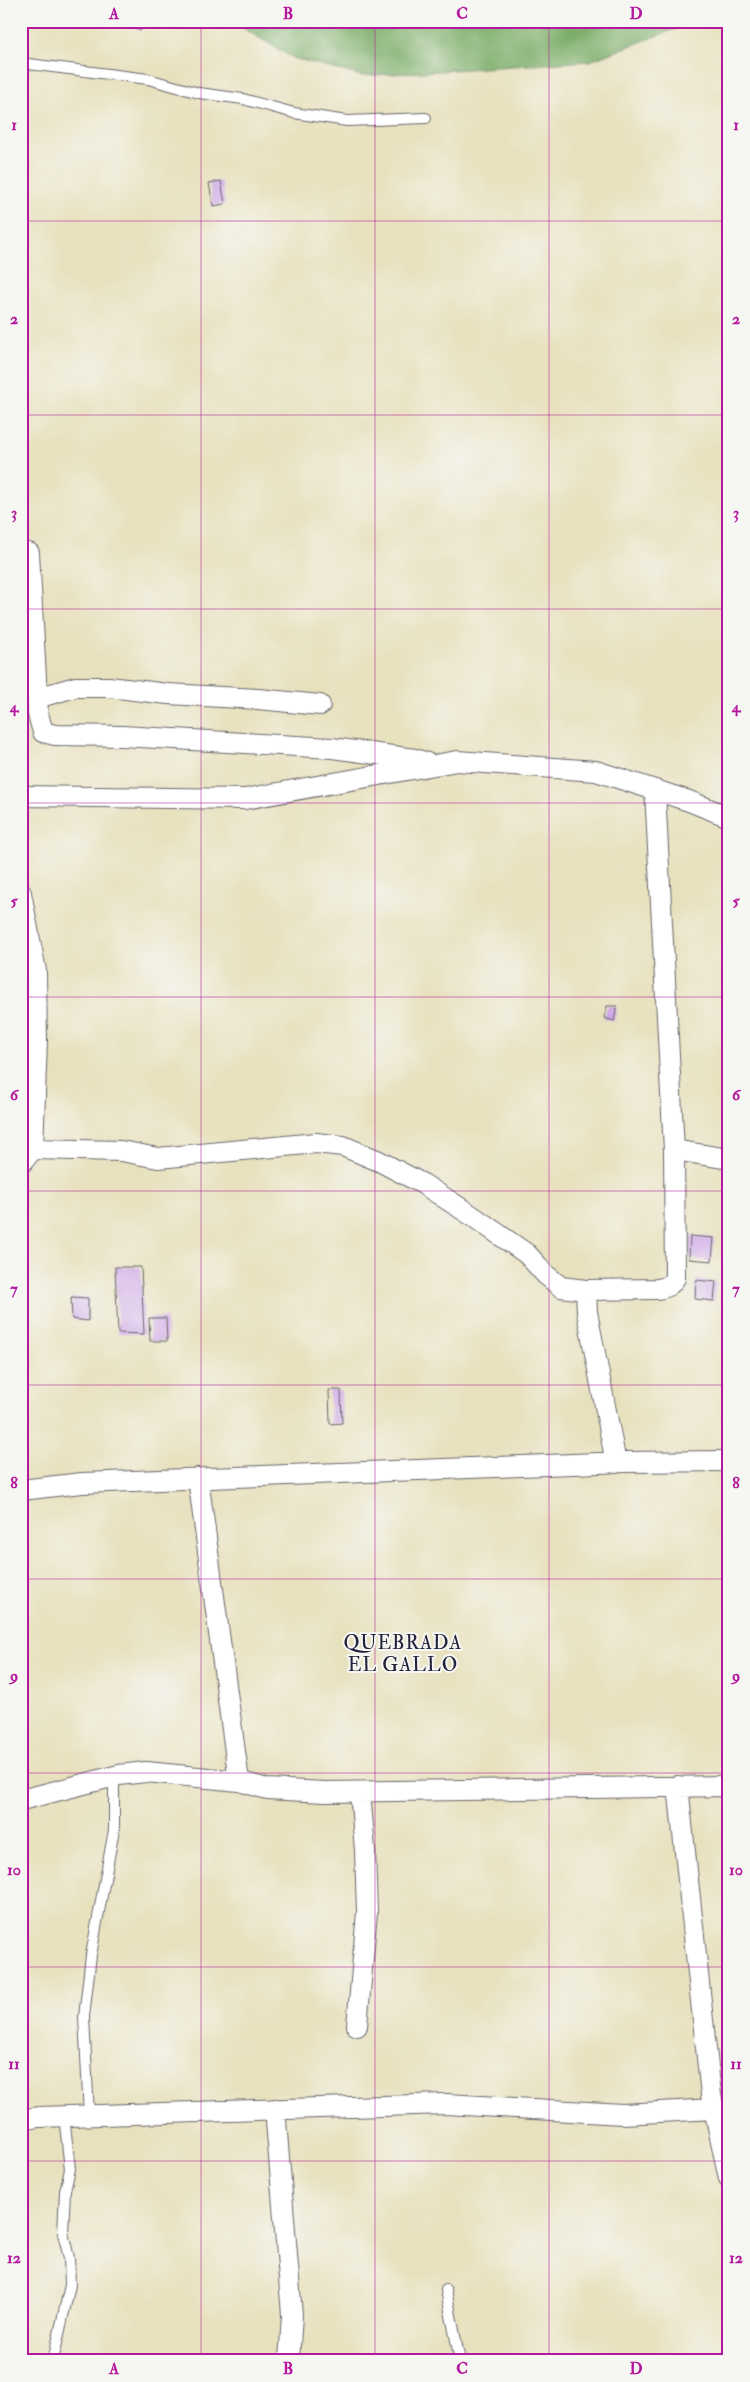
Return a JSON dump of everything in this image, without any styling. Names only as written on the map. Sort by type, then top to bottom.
[{"type":"street","points":[[29,553],[32,710],[43,732],[55,735],[122,736],[332,748],[415,759],[433,765]]},
{"type":"street","points":[[32,710],[75,687],[109,687],[168,694],[258,699],[320,705]]},
{"type":"street","points":[[21,796],[245,799],[457,761],[596,771],[729,817]]},
{"type":"street","points":[[21,893],[24,917],[36,970],[37,1040],[27,1156],[120,1151],[158,1158],[316,1143],[343,1146],[379,1161],[463,1209],[527,1254],[546,1275],[562,1287],[586,1290],[657,1290],[671,1284],[675,1278],[674,1150],[655,791]]},
{"type":"street","points":[[674,1150],[729,1159]]},
{"type":"street","points":[[586,1290],[587,1312],[616,1463]]},
{"type":"street","points":[[21,1490],[82,1482],[616,1463],[729,1461]]},
{"type":"street","points":[[198,1478],[239,1781]]},
{"type":"street","points":[[21,1800],[114,1776],[146,1772],[239,1781],[267,1789],[360,1792],[729,1786]]},
{"type":"street","points":[[678,1786],[714,2109],[725,2143],[729,2178]]},
{"type":"street","points":[[357,2026],[367,1912],[365,1850],[360,1792]]},
{"type":"street","points":[[21,2120],[90,2115],[446,2104],[623,2114],[714,2109]]},
{"type":"street","points":[[275,2109],[292,2315],[290,2361]]},
{"type":"lane","points":[[21,63],[148,79],[199,93],[243,99],[294,113],[347,121],[426,118]]},
{"type":"lane","points":[[90,2115],[84,2017],[91,1955],[114,1830],[114,1776]]},
{"type":"lane","points":[[53,2361],[70,2286],[69,2258],[63,2233],[65,2191],[70,2169],[64,2116]]},
{"type":"lane","points":[[446,2290],[460,2361]]},
{"type":"green space","points":[[231,21],[696,21],[590,61],[362,76],[293,58]]},
{"type":"building","points":[[133,21],[147,21],[140,31],[130,25]]},
{"type":"building","points":[[221,181],[225,204],[213,206],[209,183]]},
{"type":"building","points":[[607,1006],[617,1006],[614,1021],[604,1018]]},
{"type":"building","points":[[690,1236],[714,1238],[712,1261],[689,1259]]},
{"type":"building","points":[[115,1267],[141,1267],[144,1334],[118,1333]]},
{"type":"building","points":[[696,1280],[716,1282],[714,1301],[695,1299]]},
{"type":"building","points":[[71,1297],[88,1298],[88,1321],[72,1319]]},
{"type":"building","points":[[149,1318],[166,1318],[167,1341],[150,1341]]},
{"type":"building","points":[[329,1390],[341,1390],[342,1423],[330,1424]]},
{"type":"district","name":"QUEBRADA EL GALLO","points":[[403,1654]]}]
